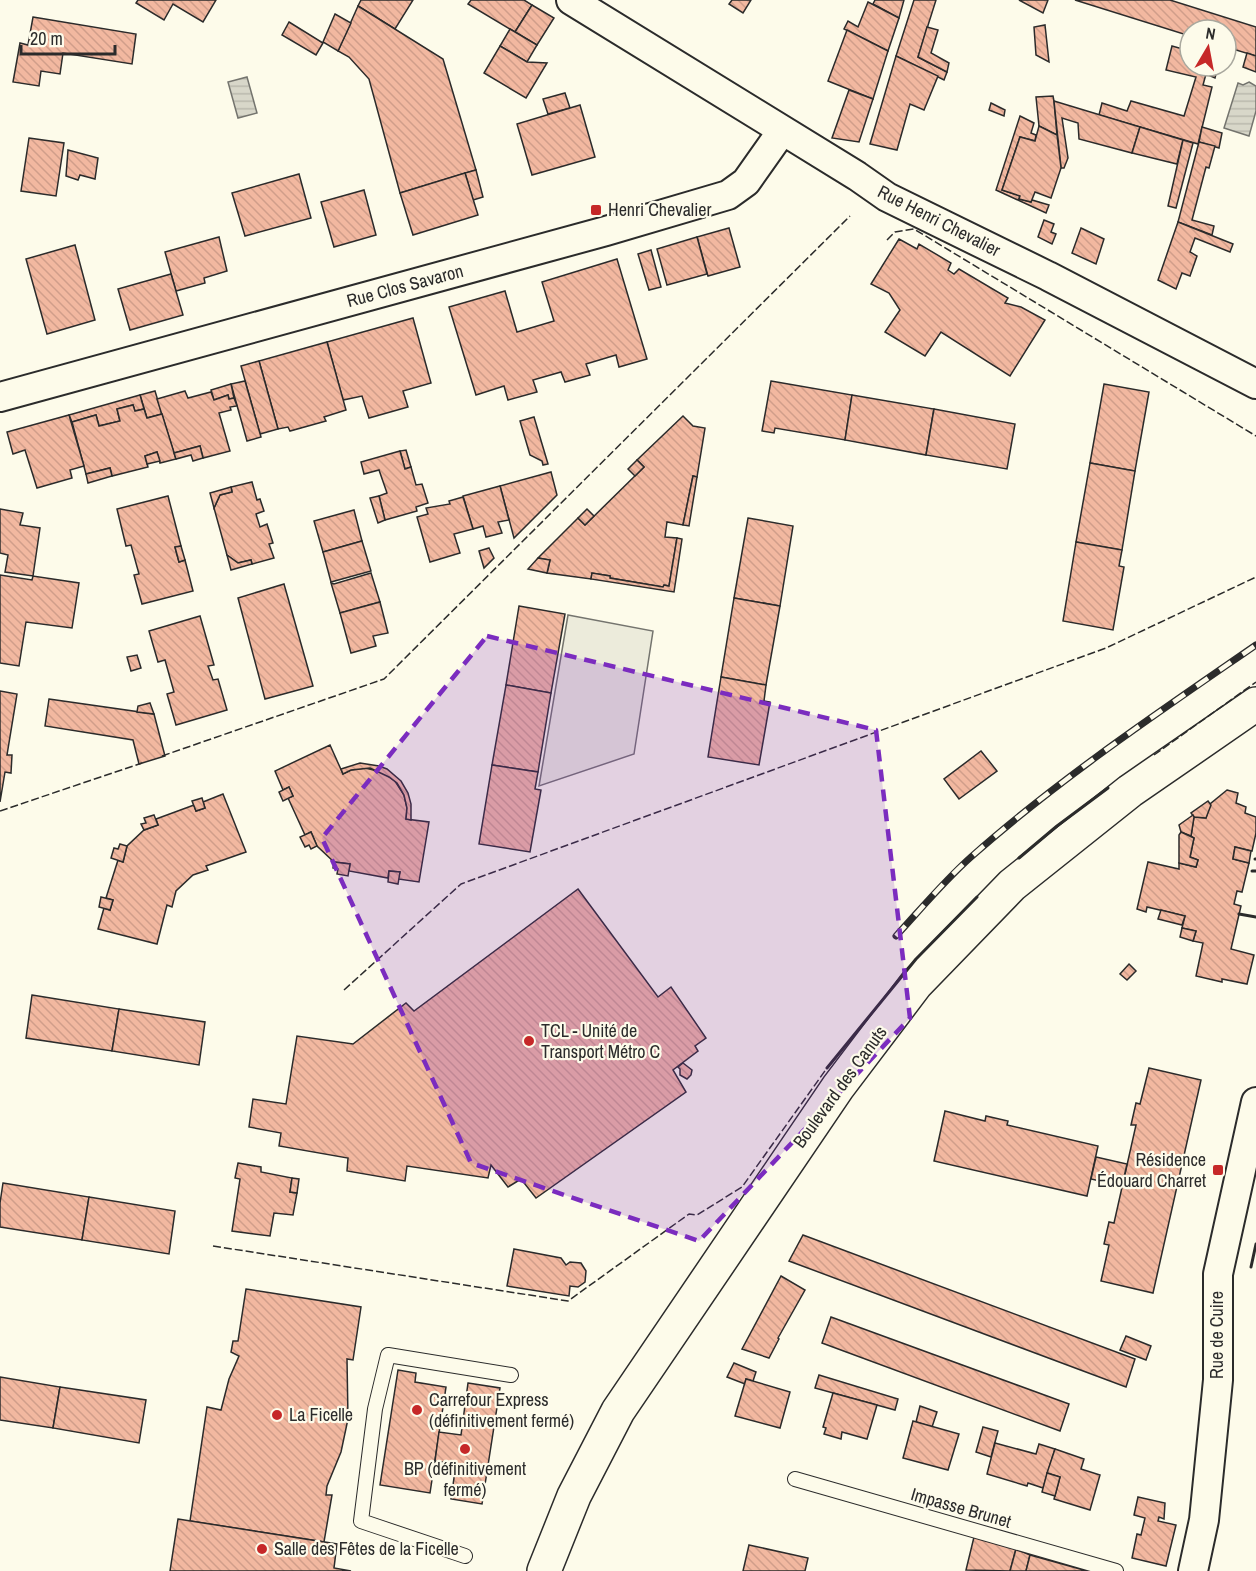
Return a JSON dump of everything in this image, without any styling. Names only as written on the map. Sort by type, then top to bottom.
[{"type":"main road","name":"Boulevard des Canuts","points":[[543,1571],[574,1496],[618,1411],[838,1087],[916,984],[1012,885],[1130,791],[1256,704]]},
{"type":"street","name":"Rue Henri Chevalier","points":[[571,0],[857,176],[887,197],[1048,276],[1256,384]]},
{"type":"street","name":"Rue Clos Savaron","points":[[0,397],[627,225],[728,195],[746,182],[782,131]]},
{"type":"street","name":"Rue de Cuire","points":[[1193,1571],[1204,1520],[1218,1380],[1218,1274],[1256,1102]]},
{"type":"lane","points":[[465,1556],[361,1521],[375,1409],[388,1355],[511,1375]]},
{"type":"lane","name":"Impasse Brunet","points":[[795,1479],[1116,1571]]},
{"type":"highlighted area","points":[[487,636],[876,730],[910,1018],[699,1241],[471,1163],[322,838]]},
{"type":"shaded area","points":[[247,77],[257,113],[238,118],[228,82]]},
{"type":"shaded area","points":[[1249,82],[1256,86],[1256,111],[1249,136],[1224,128],[1238,83],[1243,85]]},
{"type":"shaded area","points":[[568,615],[653,631],[634,754],[539,786]]},
{"type":"building","points":[[138,0],[216,0],[203,22],[173,4],[164,20],[136,3]]},
{"type":"building","points":[[361,0],[413,0],[395,29],[358,6]]},
{"type":"building","points":[[471,0],[524,0],[532,5],[515,32],[468,4]]},
{"type":"building","points":[[732,0],[751,0],[743,13],[729,4]]},
{"type":"building","points":[[875,0],[904,0],[899,18],[873,4]]},
{"type":"building","points":[[914,0],[936,0],[918,57],[947,72],[944,80],[896,56]]},
{"type":"building","points":[[1019,0],[1048,0],[1043,13]]},
{"type":"building","points":[[1075,0],[1170,0],[1227,18],[1178,18],[1178,32]]},
{"type":"building","points":[[868,2],[899,18],[888,51],[844,29],[848,21],[858,27]]},
{"type":"building","points":[[532,5],[554,18],[537,45],[515,32]]},
{"type":"building","points":[[358,6],[443,59],[476,170],[400,193],[369,79],[349,57],[338,51]]},
{"type":"building","points":[[335,14],[351,23],[338,51],[323,42]]},
{"type":"building","points":[[33,17],[136,34],[132,64],[63,53],[60,74],[41,71],[39,86],[13,82],[20,43],[28,45]]},
{"type":"building","points":[[1238,21],[1256,27],[1256,56],[1238,51]]},
{"type":"building","points":[[289,22],[323,43],[316,55],[282,35]]},
{"type":"building","points":[[1045,25],[1049,62],[1036,55],[1034,27]]},
{"type":"building","points":[[927,27],[938,30],[931,53],[949,63],[947,72],[918,57]]},
{"type":"building","points":[[510,29],[537,45],[527,62],[500,46]]},
{"type":"building","points":[[847,30],[888,51],[873,99],[828,81]]},
{"type":"building","points":[[500,46],[527,62],[547,63],[526,98],[484,73]]},
{"type":"building","points":[[1172,46],[1178,48],[1178,73],[1166,70]]},
{"type":"building","points":[[1247,53],[1256,56],[1256,72],[1243,67]]},
{"type":"building","points":[[896,56],[938,76],[924,110],[910,104],[897,150],[870,144]]},
{"type":"building","points":[[1196,78],[1205,78],[1203,85],[1212,87],[1198,144],[1099,115],[1102,103],[1127,111],[1131,101],[1184,116]]},
{"type":"building","points":[[849,90],[873,99],[859,142],[832,138]]},
{"type":"building","points":[[565,93],[570,108],[548,114],[543,99]]},
{"type":"building","points":[[1053,96],[1057,135],[1039,126],[1036,97]]},
{"type":"building","points":[[1054,101],[1140,127],[1132,153],[1079,139],[1078,123],[1062,118],[1068,158],[1064,168],[1061,168]]},
{"type":"building","points":[[991,103],[1005,110],[1004,116],[989,110]]},
{"type":"building","points":[[580,105],[595,157],[532,175],[517,124]]},
{"type":"building","points":[[1020,116],[1034,123],[1031,133],[1036,135],[1035,141],[1020,137],[1002,190],[1020,196],[1019,199],[1049,205],[1046,213],[996,190]]},
{"type":"building","points":[[1039,126],[1057,135],[1061,168],[1051,198],[1035,192],[1031,202],[1019,199],[1020,196],[1002,190],[1020,137],[1035,141]]},
{"type":"building","points":[[1140,127],[1183,140],[1177,164],[1132,153]]},
{"type":"building","points":[[1202,127],[1222,133],[1219,148],[1199,142]]},
{"type":"building","points":[[29,138],[64,143],[56,196],[21,191]]},
{"type":"building","points":[[1183,140],[1193,143],[1176,208],[1168,206]]},
{"type":"building","points":[[1199,142],[1215,146],[1209,168],[1206,167],[1192,220],[1214,226],[1212,235],[1178,222]]},
{"type":"building","points":[[68,150],[98,158],[95,179],[80,175],[78,180],[66,176]]},
{"type":"building","points":[[476,170],[483,197],[473,200],[465,173]]},
{"type":"building","points":[[465,173],[478,215],[413,235],[400,193]]},
{"type":"building","points":[[299,174],[311,218],[245,236],[232,193]]},
{"type":"building","points":[[364,190],[376,235],[334,247],[321,202]]},
{"type":"building","points":[[1044,220],[1054,224],[1051,232],[1056,234],[1052,244],[1038,237]]},
{"type":"building","points":[[1178,222],[1233,244],[1230,252],[1195,238],[1190,252],[1197,256],[1190,276],[1182,273],[1176,289],[1158,280]]},
{"type":"building","points":[[729,228],[740,267],[708,276],[697,237]]},
{"type":"building","points":[[1081,228],[1104,239],[1096,264],[1072,253]]},
{"type":"building","points":[[219,237],[227,271],[204,278],[205,283],[176,291],[165,252]]},
{"type":"building","points":[[697,237],[707,274],[667,285],[657,249]]},
{"type":"building","points":[[899,239],[917,249],[919,244],[951,263],[948,270],[954,274],[959,269],[1008,298],[1005,303],[1021,307],[1045,320],[1010,376],[941,332],[925,356],[885,332],[900,310],[889,293],[871,284]]},
{"type":"building","points":[[75,245],[95,320],[47,334],[26,259]]},
{"type":"building","points":[[651,250],[661,287],[649,290],[638,254]]},
{"type":"building","points":[[617,259],[647,359],[619,367],[616,355],[586,364],[590,375],[565,382],[561,372],[533,380],[537,392],[508,400],[504,386],[476,395],[449,307],[505,291],[517,332],[554,321],[542,282]]},
{"type":"building","points":[[171,274],[183,315],[130,330],[118,289]]},
{"type":"building","points":[[413,318],[431,383],[403,391],[408,407],[369,418],[362,396],[343,400],[327,342]]},
{"type":"building","points":[[327,342],[346,410],[324,417],[326,421],[290,431],[288,427],[278,429],[259,361]]},
{"type":"building","points":[[259,361],[278,429],[260,434],[241,366]]},
{"type":"building","points":[[245,381],[261,437],[247,441],[231,384]]},
{"type":"building","points":[[771,381],[852,395],[845,440],[775,428],[774,433],[762,431]]},
{"type":"building","points":[[231,384],[234,398],[229,399],[228,395],[214,400],[211,390]]},
{"type":"building","points":[[1104,384],[1149,392],[1135,471],[1090,463]]},
{"type":"building","points":[[155,391],[162,414],[147,418],[140,395]]},
{"type":"building","points":[[185,391],[188,398],[211,392],[214,400],[228,395],[229,399],[234,398],[237,406],[219,413],[230,451],[203,458],[200,446],[174,453],[157,399]]},
{"type":"building","points":[[140,395],[144,409],[135,411],[133,405],[117,409],[120,421],[99,426],[96,415],[72,422],[69,415]]},
{"type":"building","points":[[852,395],[934,409],[926,455],[845,440]]},
{"type":"building","points":[[133,405],[135,411],[144,409],[147,418],[162,414],[176,459],[160,463],[157,452],[145,456],[148,467],[112,476],[110,468],[86,474],[72,422],[96,415],[99,426],[120,421],[117,409]]},
{"type":"building","points":[[934,409],[1015,424],[1007,469],[926,455]]},
{"type":"building","points":[[69,415],[84,466],[70,470],[72,478],[37,488],[25,450],[13,454],[7,432]]},
{"type":"building","points":[[683,416],[693,426],[705,428],[697,477],[693,476],[683,525],[667,522],[665,537],[677,538],[669,586],[664,585],[663,587],[592,573],[591,579],[547,573],[550,560],[538,558],[578,518],[585,525],[644,467],[637,460]]},
{"type":"building","points":[[534,417],[548,464],[543,465],[542,461],[530,455],[520,421]]},
{"type":"building","points":[[200,446],[203,458],[193,461],[191,455],[176,459],[174,453]]},
{"type":"building","points":[[406,450],[411,467],[405,469],[400,451]]},
{"type":"building","points":[[400,451],[405,469],[411,467],[416,485],[422,484],[428,503],[416,507],[417,511],[385,520],[379,496],[387,493],[379,470],[364,474],[361,462]]},
{"type":"building","points":[[157,452],[160,461],[147,464],[145,456]]},
{"type":"building","points":[[637,460],[644,467],[635,476],[628,469]]},
{"type":"building","points":[[1090,463],[1135,471],[1122,550],[1076,542]]},
{"type":"building","points":[[110,468],[112,476],[88,483],[86,474]]},
{"type":"building","points":[[551,472],[557,495],[514,538],[500,486]]},
{"type":"building","points":[[693,476],[697,477],[689,526],[683,525]]},
{"type":"building","points":[[252,482],[257,500],[260,499],[264,511],[256,514],[260,527],[267,524],[273,543],[269,544],[274,558],[252,564],[251,560],[238,563],[227,555],[214,508],[220,495],[232,492],[231,487]]},
{"type":"building","points":[[500,486],[509,520],[498,522],[502,533],[486,537],[483,526],[473,529],[463,496]]},
{"type":"building","points":[[231,487],[232,492],[220,495],[214,508],[210,493]]},
{"type":"building","points":[[168,496],[181,546],[175,547],[179,562],[185,560],[193,591],[142,604],[134,575],[139,574],[131,545],[126,546],[117,509]]},
{"type":"building","points":[[379,496],[385,520],[378,523],[370,498]]},
{"type":"building","points":[[463,497],[473,529],[454,534],[460,553],[430,562],[417,517],[428,514],[426,508],[450,504],[449,501]]},
{"type":"building","points":[[0,509],[23,513],[20,525],[40,528],[33,576],[5,572],[8,555],[0,553]]},
{"type":"building","points":[[587,509],[594,516],[585,525],[578,518]]},
{"type":"building","points":[[354,510],[362,541],[323,552],[314,521]]},
{"type":"building","points":[[748,518],[793,526],[780,606],[734,598]]},
{"type":"building","points":[[677,538],[682,539],[674,592],[591,579],[592,573],[663,587],[664,585],[669,586]]},
{"type":"building","points":[[362,541],[371,571],[331,582],[323,552]]},
{"type":"building","points":[[1076,542],[1122,550],[1119,566],[1124,567],[1113,630],[1063,621]]},
{"type":"building","points":[[181,546],[185,560],[179,562],[175,547]]},
{"type":"building","points":[[489,548],[494,558],[484,568],[479,551]]},
{"type":"building","points":[[227,555],[238,563],[251,560],[252,564],[231,570]]},
{"type":"building","points":[[538,558],[550,560],[547,573],[528,569]]},
{"type":"building","points":[[371,573],[380,602],[340,613],[331,583]]},
{"type":"building","points":[[0,575],[32,580],[33,576],[79,583],[72,628],[26,622],[19,666],[0,663]]},
{"type":"building","points":[[284,584],[313,686],[265,699],[238,598]]},
{"type":"building","points":[[734,598],[780,606],[766,685],[721,677]]},
{"type":"building","points":[[380,602],[388,633],[373,636],[376,646],[351,653],[340,613]]},
{"type":"building","points":[[519,606],[565,614],[551,693],[506,685]]},
{"type":"building","points":[[200,616],[214,665],[208,666],[213,680],[218,679],[227,710],[176,725],[167,694],[174,692],[165,660],[158,662],[149,631]]},
{"type":"building","points":[[137,655],[141,668],[131,671],[127,657]]},
{"type":"building","points":[[721,677],[766,685],[764,701],[770,702],[759,765],[708,757]]},
{"type":"building","points":[[506,685],[551,693],[538,772],[492,765]]},
{"type":"building","points":[[0,691],[17,694],[7,755],[12,755],[11,773],[5,772],[0,802]]},
{"type":"building","points":[[49,699],[154,714],[165,756],[139,764],[133,740],[45,726]]},
{"type":"building","points":[[150,703],[154,714],[137,712],[138,706]]},
{"type":"building","points":[[330,745],[343,774],[365,768],[382,772],[395,781],[404,795],[407,808],[406,819],[429,822],[419,882],[398,879],[400,872],[389,871],[388,878],[349,871],[350,864],[334,862],[317,846],[311,832],[305,835],[288,798],[293,796],[289,787],[283,790],[275,771]]},
{"type":"building","points":[[981,751],[997,771],[959,799],[944,779]]},
{"type":"building","points":[[360,763],[387,769],[401,781],[411,804],[411,820],[406,819],[407,808],[404,795],[397,783],[389,777],[370,768],[351,770],[343,774],[341,769]]},
{"type":"building","points":[[492,765],[538,772],[535,789],[541,790],[530,852],[479,844]]},
{"type":"building","points":[[289,787],[293,796],[283,801],[279,792]]},
{"type":"building","points":[[1227,790],[1238,793],[1236,803],[1246,807],[1245,813],[1256,817],[1256,833],[1252,851],[1235,847],[1233,859],[1249,863],[1242,892],[1237,891],[1234,904],[1241,906],[1231,949],[1254,955],[1247,984],[1222,979],[1222,982],[1196,976],[1203,943],[1193,941],[1196,931],[1182,928],[1185,916],[1147,907],[1146,912],[1137,909],[1148,862],[1179,869],[1179,863],[1196,867],[1198,860],[1190,857],[1194,838],[1191,836],[1194,817],[1206,818],[1210,804]]},
{"type":"building","points":[[223,794],[246,852],[206,866],[208,870],[193,875],[176,891],[172,907],[167,905],[157,944],[98,929],[104,908],[110,910],[113,900],[106,898],[118,860],[123,862],[127,846],[144,830],[158,825],[156,819],[194,805],[196,811],[205,808],[203,802]]},
{"type":"building","points":[[202,798],[205,808],[196,811],[192,801]]},
{"type":"building","points":[[1208,801],[1211,805],[1206,818],[1194,817],[1191,813]]},
{"type":"building","points":[[154,815],[158,825],[144,830],[141,824],[146,823],[144,818]]},
{"type":"building","points":[[1193,815],[1191,836],[1181,832],[1179,825]]},
{"type":"building","points":[[311,832],[317,846],[311,849],[309,845],[305,847],[300,837]]},
{"type":"building","points":[[1181,832],[1194,838],[1190,857],[1198,860],[1196,867],[1179,863],[1179,835]]},
{"type":"building","points":[[120,844],[127,846],[123,862],[111,858],[114,848],[118,849]]},
{"type":"building","points":[[1235,847],[1251,851],[1249,863],[1233,859]]},
{"type":"building","points":[[334,862],[350,864],[348,876],[337,874],[338,869],[333,868]]},
{"type":"building","points":[[389,871],[400,872],[398,884],[388,882]]},
{"type":"building","name":"TCL - Unité de Transport Métro C","points":[[578,889],[658,997],[671,987],[706,1038],[695,1046],[698,1051],[673,1070],[686,1092],[536,1198],[521,1179],[508,1187],[491,1165],[488,1178],[407,1166],[405,1181],[347,1171],[348,1158],[279,1146],[281,1133],[249,1127],[253,1099],[286,1104],[297,1036],[353,1044],[406,1003],[414,1011]]},
{"type":"building","points":[[101,897],[113,900],[110,910],[99,907]]},
{"type":"building","points":[[1161,910],[1185,916],[1182,925],[1158,919]]},
{"type":"building","points":[[1182,928],[1196,931],[1193,941],[1180,937]]},
{"type":"building","points":[[1129,964],[1136,971],[1127,980],[1120,974]]},
{"type":"building","points":[[32,995],[119,1009],[112,1051],[26,1038]]},
{"type":"building","points":[[119,1009],[205,1022],[199,1065],[112,1051]]},
{"type":"building","points":[[683,1063],[692,1070],[687,1079],[680,1075],[678,1067]]},
{"type":"building","points":[[1149,1068],[1201,1080],[1153,1293],[1101,1281],[1109,1245],[1104,1244],[1109,1222],[1114,1223],[1136,1125],[1131,1125],[1136,1103],[1140,1104]]},
{"type":"building","points":[[945,1111],[985,1121],[986,1116],[1008,1121],[1007,1125],[1098,1146],[1087,1196],[934,1161]]},
{"type":"building","points":[[1096,1157],[1127,1164],[1122,1186],[1091,1179]]},
{"type":"building","points":[[238,1163],[261,1167],[261,1172],[292,1178],[290,1192],[297,1193],[293,1215],[274,1213],[270,1236],[232,1231],[240,1179],[235,1178]]},
{"type":"building","points":[[292,1178],[299,1179],[297,1193],[290,1192]]},
{"type":"building","points":[[3,1183],[89,1197],[82,1240],[0,1227]]},
{"type":"building","points":[[89,1197],[175,1211],[169,1254],[82,1240]]},
{"type":"building","points":[[803,1235],[1135,1359],[1126,1387],[789,1261]]},
{"type":"building","points":[[514,1249],[561,1258],[566,1265],[570,1262],[581,1263],[586,1271],[585,1282],[578,1287],[570,1286],[569,1296],[507,1286]]},
{"type":"building","points":[[781,1276],[805,1290],[769,1358],[742,1349]]},
{"type":"building","name":"La Ficelle","points":[[246,1289],[361,1307],[353,1360],[347,1359],[348,1419],[341,1452],[327,1486],[326,1495],[332,1495],[324,1542],[190,1521],[207,1407],[221,1410],[229,1379],[239,1356],[231,1352],[233,1341],[238,1341]]},
{"type":"building","points":[[831,1317],[1069,1404],[1060,1431],[822,1343]]},
{"type":"building","points":[[1126,1336],[1151,1346],[1146,1360],[1120,1350]]},
{"type":"building","points":[[734,1363],[756,1372],[753,1381],[746,1379],[745,1384],[727,1377]]},
{"type":"building","name":"Carrefour Express (définitivement fermé)","points":[[398,1370],[416,1373],[415,1382],[446,1387],[430,1493],[380,1485]]},
{"type":"building","points":[[819,1375],[898,1399],[895,1410],[815,1388]]},
{"type":"building","points":[[0,1377],[60,1387],[53,1428],[0,1420]]},
{"type":"building","points":[[746,1379],[790,1392],[780,1428],[735,1416]]},
{"type":"building","points":[[468,1383],[500,1388],[482,1504],[451,1499],[456,1464],[435,1461],[439,1432],[461,1435]]},
{"type":"building","points":[[60,1387],[146,1400],[139,1443],[53,1428]]},
{"type":"building","points":[[833,1393],[877,1405],[867,1439],[842,1432],[841,1439],[824,1434],[826,1428],[823,1427]]},
{"type":"building","points":[[920,1406],[937,1412],[932,1427],[916,1422]]},
{"type":"building","points":[[913,1421],[959,1434],[948,1470],[903,1458]]},
{"type":"building","points":[[983,1427],[998,1431],[991,1457],[976,1452]]},
{"type":"building","points":[[995,1443],[1036,1454],[1039,1444],[1055,1449],[1043,1488],[1028,1483],[1027,1486],[987,1474]]},
{"type":"building","points":[[1055,1449],[1084,1459],[1081,1469],[1100,1475],[1090,1510],[1054,1499],[1060,1477],[1047,1473]]},
{"type":"building","points":[[1047,1473],[1060,1477],[1055,1496],[1042,1492]]},
{"type":"building","points":[[1138,1497],[1165,1503],[1164,1519],[1159,1517],[1158,1521],[1176,1525],[1166,1566],[1132,1558],[1137,1534],[1141,1535],[1145,1518],[1134,1515]]},
{"type":"building","points":[[178,1519],[337,1544],[334,1568],[351,1571],[170,1571]]},
{"type":"building","points":[[974,1537],[1016,1549],[1010,1571],[966,1570]]},
{"type":"building","points":[[749,1545],[808,1558],[805,1571],[743,1571]]},
{"type":"building","points":[[1016,1549],[1030,1555],[1026,1571],[1010,1571]]},
{"type":"building","points":[[1030,1555],[1087,1571],[1026,1571]]},
{"type":"railway","points":[[896,936],[951,876],[1039,800],[1110,747],[1256,645]]},
{"type":"fence","points":[[162,756],[384,679],[850,216]]},
{"type":"fence","points":[[887,240],[895,232],[914,229],[1256,436]]},
{"type":"fence","points":[[344,990],[461,884],[1106,648],[1256,577]]},
{"type":"fence","points":[[1154,755],[1256,682]]},
{"type":"fence","points":[[0,811],[142,763]]},
{"type":"fence","points":[[213,1246],[568,1301],[689,1214],[697,1215],[742,1187],[827,1068]]},
{"type":"wall","points":[[1019,858],[1108,788]]},
{"type":"wall","points":[[827,1068],[916,959],[977,897]]},
{"type":"wall","points":[[1239,914],[1256,917]]},
{"type":"wall","points":[[1251,1267],[1256,1244]]},
{"type":"place","name":"Henri Chevalier","points":[[596,210]]},
{"type":"place","name":"TCL - Unité de Transport Métro C","points":[[529,1041]]},
{"type":"place","name":"Résidence Édouard Charret","points":[[1218,1170]]},
{"type":"place","name":"Carrefour Express (définitivement fermé)","points":[[417,1410]]},
{"type":"place","name":"La Ficelle","points":[[277,1415]]},
{"type":"place","name":"BP (définitivement fermé)","points":[[465,1449]]},
{"type":"place","name":"Salle des Fêtes de la Ficelle","points":[[262,1549]]}]
